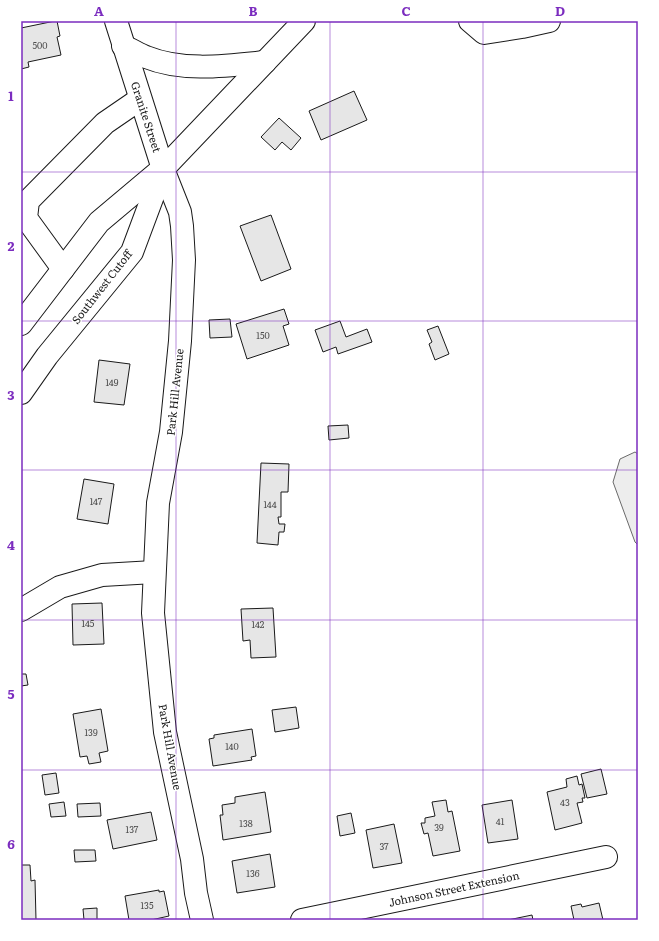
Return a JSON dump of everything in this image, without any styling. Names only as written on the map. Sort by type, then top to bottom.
[{"type":"main road","name":"Granite Street","points":[[116,21],[163,169],[180,212]]},
{"type":"main road","name":"Southwest Cutoff","points":[[21,324],[99,222],[163,169],[304,21]]},
{"type":"main road","points":[[470,21],[484,33],[550,21]]},
{"type":"main road","points":[[123,46],[146,57],[172,64],[215,67],[265,62]]},
{"type":"main road","points":[[63,269],[26,218],[28,201],[105,123],[140,99]]},
{"type":"main road","name":"Southwest Cutoff","points":[[21,393],[47,356],[132,252],[163,169]]},
{"type":"main road","name":"Park Hill Avenue","points":[[180,212],[184,260],[180,341],[171,432],[158,503],[153,613],[165,732],[192,858],[196,893],[202,920]]},
{"type":"main road","points":[[21,610],[60,587],[102,575],[154,572]]},
{"type":"main road","name":"Johnson Street Extension","points":[[302,920],[606,857]]},
{"type":"shaded area","points":[[635,452],[638,454],[638,545],[635,542],[613,482],[620,459]]},
{"type":"building","points":[[57,21],[60,36],[57,37],[61,55],[28,62],[29,67],[21,69],[21,28]]},
{"type":"building","points":[[354,91],[367,120],[321,140],[309,111]]},
{"type":"building","points":[[279,118],[301,138],[291,150],[282,142],[275,150],[261,137]]},
{"type":"building","points":[[271,215],[291,269],[261,281],[240,226]]},
{"type":"building","points":[[284,309],[289,324],[283,326],[289,345],[247,359],[236,324]]},
{"type":"building","points":[[230,319],[232,337],[210,338],[209,320]]},
{"type":"building","points":[[340,321],[346,337],[367,329],[372,342],[338,354],[336,347],[323,352],[315,330]]},
{"type":"building","points":[[438,326],[449,354],[435,360],[429,344],[432,342],[427,330]]},
{"type":"building","points":[[99,360],[130,364],[124,405],[94,402]]},
{"type":"building","points":[[348,425],[349,438],[329,440],[328,426]]},
{"type":"building","points":[[261,463],[289,464],[288,492],[281,492],[281,517],[278,517],[279,524],[285,524],[284,532],[279,532],[278,545],[257,543]]},
{"type":"building","points":[[84,479],[114,484],[108,524],[77,519]]},
{"type":"building","points":[[102,603],[104,644],[73,645],[72,604]]},
{"type":"building","points":[[273,608],[276,657],[251,658],[250,640],[243,641],[241,609]]},
{"type":"building","points":[[21,674],[26,674],[28,685],[21,686]]},
{"type":"building","points":[[296,707],[299,728],[275,732],[272,710]]},
{"type":"building","points":[[101,709],[108,751],[99,753],[101,762],[89,764],[87,756],[80,757],[73,714]]},
{"type":"building","points":[[252,729],[256,756],[251,757],[252,760],[213,766],[209,739],[214,738],[214,735]]},
{"type":"building","points":[[601,769],[607,794],[587,798],[581,774]]},
{"type":"building","points":[[56,773],[59,793],[45,795],[42,775]]},
{"type":"building","points":[[577,776],[579,785],[582,784],[585,798],[582,798],[583,802],[577,803],[582,823],[555,830],[547,792],[567,787],[566,779]]},
{"type":"building","points":[[265,792],[271,832],[223,840],[220,815],[223,815],[222,805],[235,803],[235,797]]},
{"type":"building","points":[[446,800],[448,812],[452,811],[460,851],[433,856],[428,833],[424,834],[421,823],[425,823],[425,818],[435,816],[432,802]]},
{"type":"building","points":[[512,800],[518,839],[488,843],[482,805]]},
{"type":"building","points":[[64,802],[66,816],[51,817],[49,804]]},
{"type":"building","points":[[100,803],[101,816],[78,817],[77,804]]},
{"type":"building","points":[[151,812],[157,840],[113,849],[107,820]]},
{"type":"building","points":[[351,813],[355,833],[340,836],[337,816]]},
{"type":"building","points":[[394,824],[402,863],[373,868],[366,830]]},
{"type":"building","points":[[74,850],[95,850],[96,861],[75,862]]},
{"type":"building","points":[[270,854],[275,887],[237,893],[232,861]]},
{"type":"building","points":[[21,865],[30,865],[31,881],[35,880],[36,920],[21,920]]},
{"type":"building","points":[[159,890],[159,892],[164,891],[169,916],[151,920],[129,920],[125,896]]},
{"type":"building","points":[[599,903],[603,920],[574,920],[571,906],[581,904],[582,907]]},
{"type":"building","points":[[97,908],[97,920],[84,920],[83,909]]},
{"type":"building","points":[[532,915],[533,920],[508,920]]}]
